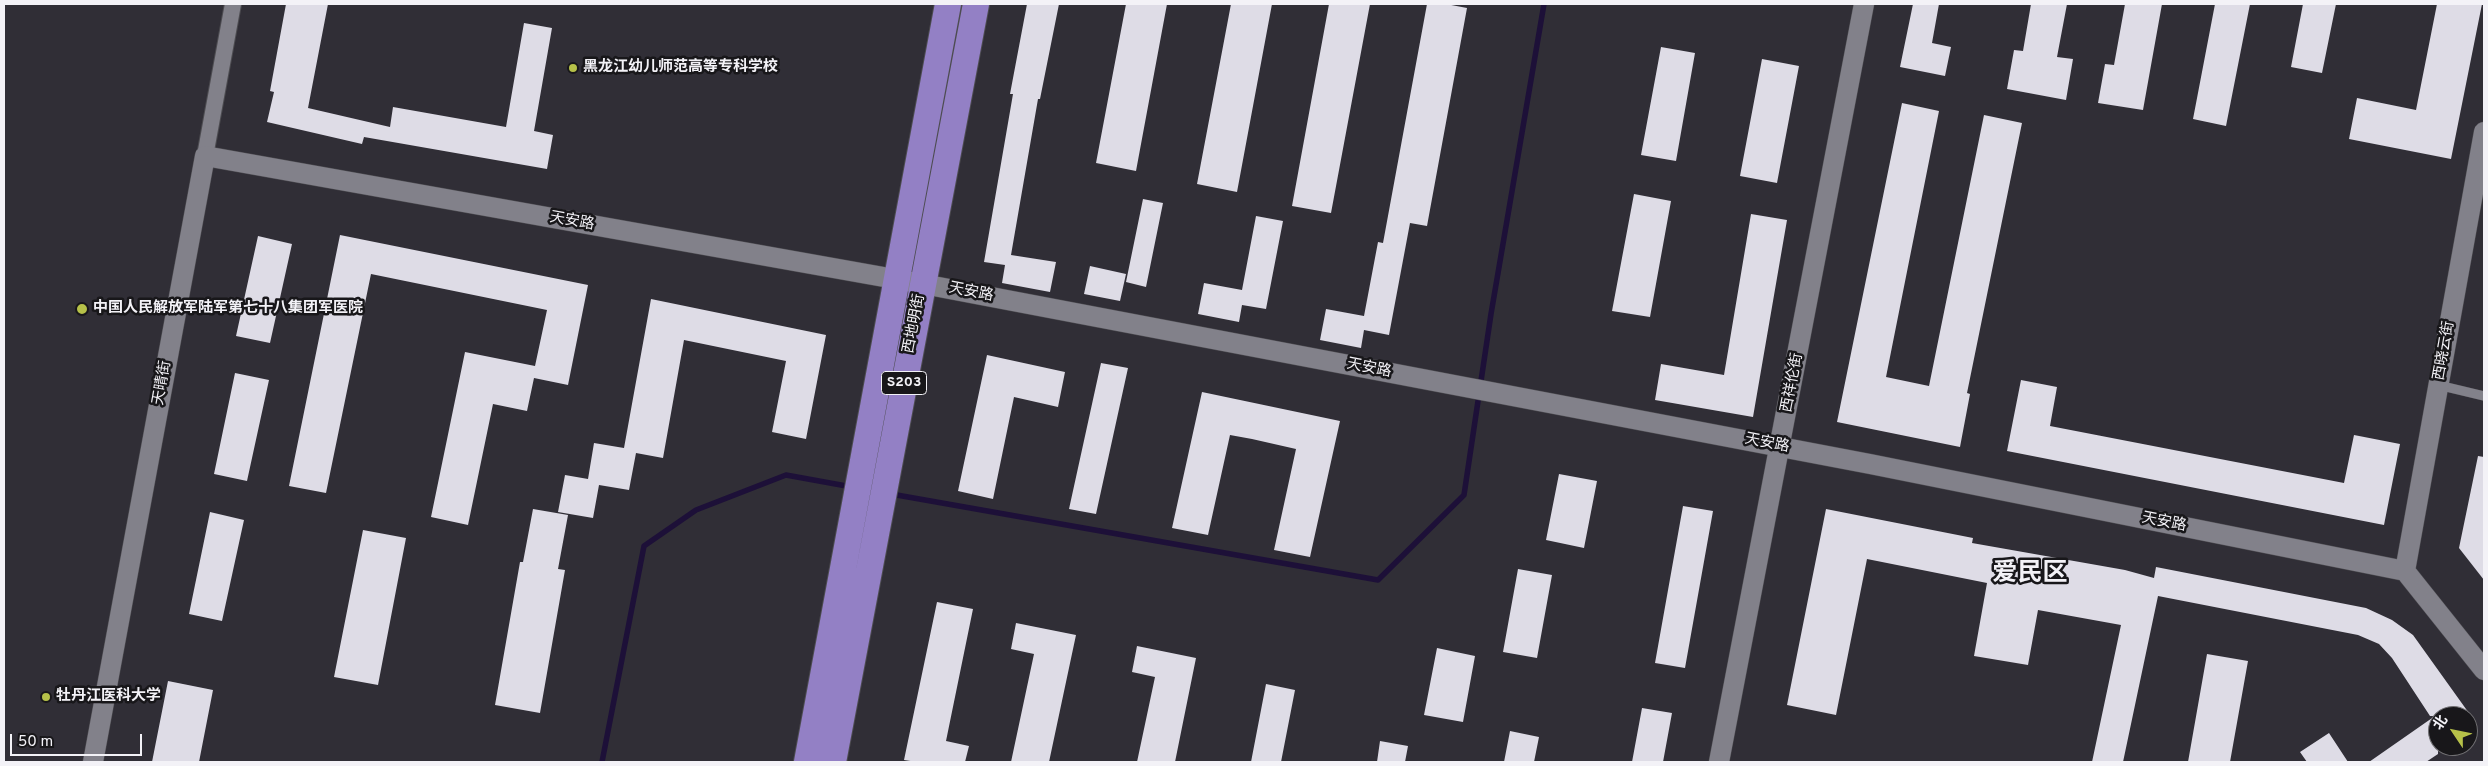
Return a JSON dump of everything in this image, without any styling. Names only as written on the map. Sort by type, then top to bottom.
[{"type":"main road","name":"西地明街","points":[[807,762],[948,4]]},
{"type":"main road","name":"西地明街","points":[[835,762],[976,4]]},
{"type":"street","name":"天晴街","points":[[93,762],[233,4]]},
{"type":"street","name":"西祥伦街","points":[[1719,762],[1781,447],[1864,4]]},
{"type":"street","name":"西晓云街","points":[[2405,571],[2484,132]]},
{"type":"street","name":"天安路","points":[[205,156],[923,284],[1781,447],[2405,571]]},
{"type":"street","points":[[2405,571],[2484,670]]},
{"type":"lane","points":[[2438,385],[2484,396]]},
{"type":"building","points":[[286,4],[328,4],[308,108],[390,127],[393,107],[506,127],[524,23],[552,28],[534,131],[553,135],[547,169],[364,137],[362,144],[267,122],[274,92],[270,91]]},
{"type":"building","points":[[1027,4],[1059,4],[1040,99],[1038,99],[1011,255],[1056,262],[1050,292],[1002,283],[1005,265],[984,262],[1013,94],[1010,94]]},
{"type":"building","points":[[1126,4],[1167,4],[1136,171],[1096,163]]},
{"type":"building","points":[[1231,4],[1272,4],[1237,192],[1197,184]]},
{"type":"building","points":[[1329,4],[1370,4],[1331,213],[1292,206]]},
{"type":"building","points":[[1427,4],[1446,4],[1467,8],[1427,226],[1410,223],[1389,335],[1364,330],[1361,348],[1320,340],[1326,309],[1364,316],[1378,242],[1383,243]]},
{"type":"building","points":[[1913,4],[1939,4],[1932,43],[1951,47],[1945,76],[1900,67]]},
{"type":"building","points":[[2031,4],[2067,4],[2057,57],[2073,59],[2066,100],[2007,89],[2014,50],[2023,51]]},
{"type":"building","points":[[2125,4],[2162,4],[2143,110],[2098,103],[2105,64],[2114,65]]},
{"type":"building","points":[[2215,4],[2250,4],[2226,126],[2193,119]]},
{"type":"building","points":[[2303,4],[2336,4],[2322,73],[2291,67]]},
{"type":"building","points":[[2437,4],[2482,4],[2451,159],[2349,139],[2357,98],[2416,110]]},
{"type":"building","points":[[1661,47],[1695,53],[1676,161],[1641,155]]},
{"type":"building","points":[[1762,59],[1799,66],[1777,183],[1740,176]]},
{"type":"building","points":[[1902,103],[1939,111],[1886,377],[1929,386],[1984,115],[2022,123],[1967,393],[1970,394],[1960,447],[1837,422]]},
{"type":"building","points":[[1634,194],[1671,201],[1650,317],[1612,311]]},
{"type":"building","points":[[1143,199],[1163,203],[1146,287],[1126,282]]},
{"type":"building","points":[[1751,214],[1787,220],[1753,417],[1655,400],[1661,364],[1724,375]]},
{"type":"building","points":[[1256,216],[1283,221],[1266,309],[1242,305],[1239,322],[1198,314],[1204,283],[1242,290]]},
{"type":"building","points":[[340,235],[588,285],[568,385],[534,378],[527,411],[493,404],[468,525],[431,517],[465,352],[535,366],[547,310],[371,274],[326,493],[289,486]]},
{"type":"building","points":[[258,236],[292,244],[270,343],[236,336]]},
{"type":"building","points":[[1090,266],[1126,274],[1120,301],[1084,294]]},
{"type":"building","points":[[651,299],[826,335],[806,439],[772,432],[786,361],[684,340],[663,458],[636,453],[629,490],[599,485],[593,518],[558,512],[565,475],[588,479],[594,443],[624,448]]},
{"type":"building","points":[[987,355],[1065,372],[1058,407],[1014,397],[993,499],[958,491]]},
{"type":"building","points":[[1101,363],[1128,368],[1096,514],[1069,509]]},
{"type":"building","points":[[235,373],[269,380],[247,481],[214,474]]},
{"type":"building","points":[[2021,380],[2057,387],[2050,426],[2344,483],[2354,435],[2400,444],[2384,525],[2007,451]]},
{"type":"building","points":[[1202,392],[1340,421],[1310,557],[1274,550],[1296,449],[1252,439],[1230,435],[1208,535],[1172,528]]},
{"type":"building","points":[[2478,456],[2484,457],[2484,580],[2459,548]]},
{"type":"building","points":[[1559,474],[1597,481],[1584,548],[1546,540]]},
{"type":"building","points":[[1683,506],[1713,511],[1685,668],[1655,663]]},
{"type":"building","points":[[533,509],[568,515],[558,569],[565,570],[540,713],[495,705],[520,562],[523,562]]},
{"type":"building","points":[[1826,509],[1973,538],[1972,543],[2125,570],[2154,578],[2156,567],[2366,608],[2392,620],[2413,635],[2464,706],[2428,706],[2428,713],[2392,658],[2379,644],[2358,635],[2158,596],[2123,762],[2092,762],[2121,625],[2038,610],[2028,665],[1974,656],[1987,583],[1867,559],[1836,715],[1787,705]]},
{"type":"building","points":[[210,512],[244,520],[222,621],[189,614]]},
{"type":"building","points":[[363,530],[406,538],[378,685],[334,677]]},
{"type":"building","points":[[1518,569],[1552,575],[1537,658],[1503,652]]},
{"type":"building","points":[[937,602],[973,609],[946,741],[969,746],[965,762],[917,762],[904,760]]},
{"type":"building","points":[[1016,623],[1076,635],[1049,762],[1011,762],[1034,654],[1011,649]]},
{"type":"building","points":[[1137,646],[1196,658],[1175,762],[1137,762],[1155,677],[1132,672]]},
{"type":"building","points":[[1437,648],[1475,656],[1463,722],[1424,715]]},
{"type":"building","points":[[2207,654],[2248,661],[2230,762],[2188,762]]},
{"type":"building","points":[[168,681],[213,690],[199,762],[152,762]]},
{"type":"building","points":[[1266,684],[1295,690],[1281,762],[1251,762]]},
{"type":"building","points":[[1642,708],[1672,713],[1663,762],[1632,762]]},
{"type":"building","points":[[2428,721],[2428,756],[2435,756],[2426,762],[2369,762]]},
{"type":"building","points":[[1510,731],[1539,737],[1534,762],[1504,762]]},
{"type":"building","points":[[2329,733],[2348,762],[2307,762],[2300,752]]},
{"type":"building","points":[[1380,741],[1408,746],[1405,762],[1377,762]]},
{"type":"waterway","points":[[891,494],[1378,580],[1464,495],[1491,314],[1544,4]]},
{"type":"waterway","points":[[602,762],[644,546],[696,510],[786,475],[852,487]]},
{"type":"place","name":"黑龙江幼儿师范高等专科学校","points":[[573,68]]},
{"type":"place","name":"中国人民解放军陆军第七十八集团军医院","points":[[82,309]]},
{"type":"place","name":"牡丹江医科大学","points":[[46,697]]},
{"type":"district","name":"爱民区","points":[[2030,575]]}]
